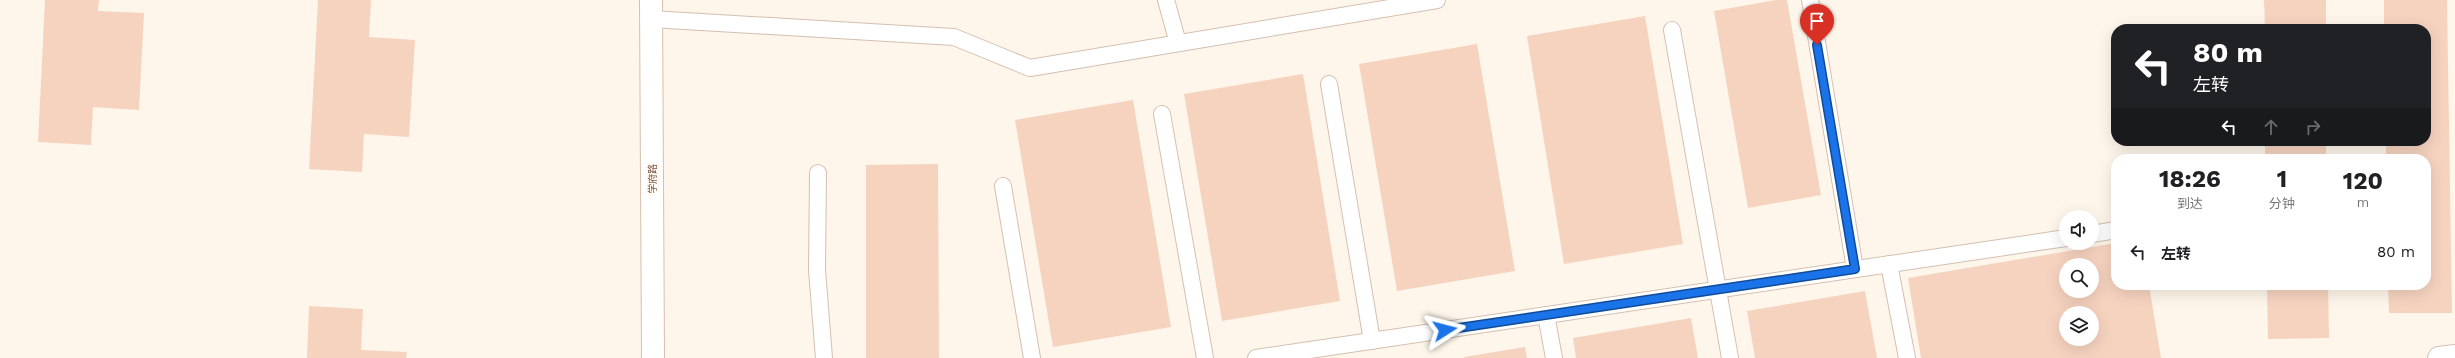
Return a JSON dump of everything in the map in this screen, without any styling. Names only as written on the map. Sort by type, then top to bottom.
[{"type":"street","name":"学府路","points":[[651,9],[653,358]]},
{"type":"street","points":[[2439,358],[2455,356]]},
{"type":"lane","points":[[1166,0],[1178,43]]},
{"type":"lane","points":[[651,9],[954,37],[1030,68],[1437,0]]},
{"type":"lane","points":[[1810,0],[1855,269]]},
{"type":"lane","points":[[1672,30],[1730,358]]},
{"type":"lane","points":[[1329,84],[1372,341]]},
{"type":"lane","points":[[1162,114],[1205,358]]},
{"type":"lane","points":[[818,173],[817,270],[824,358]]},
{"type":"lane","points":[[1003,186],[1032,358]]},
{"type":"lane","points":[[2099,233],[2111,231]]},
{"type":"lane","points":[[1256,358],[2059,239]]},
{"type":"lane","points":[[1889,264],[1907,358]]},
{"type":"lane","points":[[1546,315],[1554,358]]},
{"type":"building","points":[[45,0],[99,0],[98,11],[144,13],[139,110],[93,107],[91,145],[38,142]]},
{"type":"building","points":[[318,0],[371,0],[369,37],[415,40],[409,137],[364,134],[362,172],[309,169]]},
{"type":"building","points":[[1776,0],[1787,0],[1821,195],[1748,208],[1714,11]]},
{"type":"building","points":[[2264,0],[2326,0],[2326,24],[2265,24]]},
{"type":"building","points":[[2384,0],[2447,0],[2452,313],[2389,313],[2388,290],[2431,290],[2431,154],[2386,154],[2386,146],[2431,146],[2431,24],[2384,24]]},
{"type":"building","points":[[1645,16],[1683,244],[1564,264],[1527,36]]},
{"type":"building","points":[[1477,44],[1515,271],[1397,291],[1359,64]]},
{"type":"building","points":[[1303,74],[1340,301],[1222,321],[1184,94]]},
{"type":"building","points":[[1133,100],[1171,327],[1053,347],[1015,120]]},
{"type":"building","points":[[2265,146],[2326,146],[2326,154],[2265,154]]},
{"type":"building","points":[[938,164],[939,358],[866,358],[866,165]]},
{"type":"building","points":[[2111,244],[2111,290],[2150,290],[2161,358],[1921,358],[1908,278],[2074,250],[2099,250],[2099,246]]},
{"type":"building","points":[[2267,290],[2328,290],[2329,338],[2268,339]]},
{"type":"building","points":[[1865,291],[1877,358],[1755,358],[1747,311]]},
{"type":"building","points":[[309,306],[363,309],[361,350],[407,352],[406,358],[307,358]]},
{"type":"building","points":[[1691,318],[1698,358],[1576,358],[1573,338]]},
{"type":"building","points":[[1525,347],[1527,358],[1464,358],[1464,357]]},
{"type":"route","points":[[1445,330],[1855,269],[1817,45]]}]
